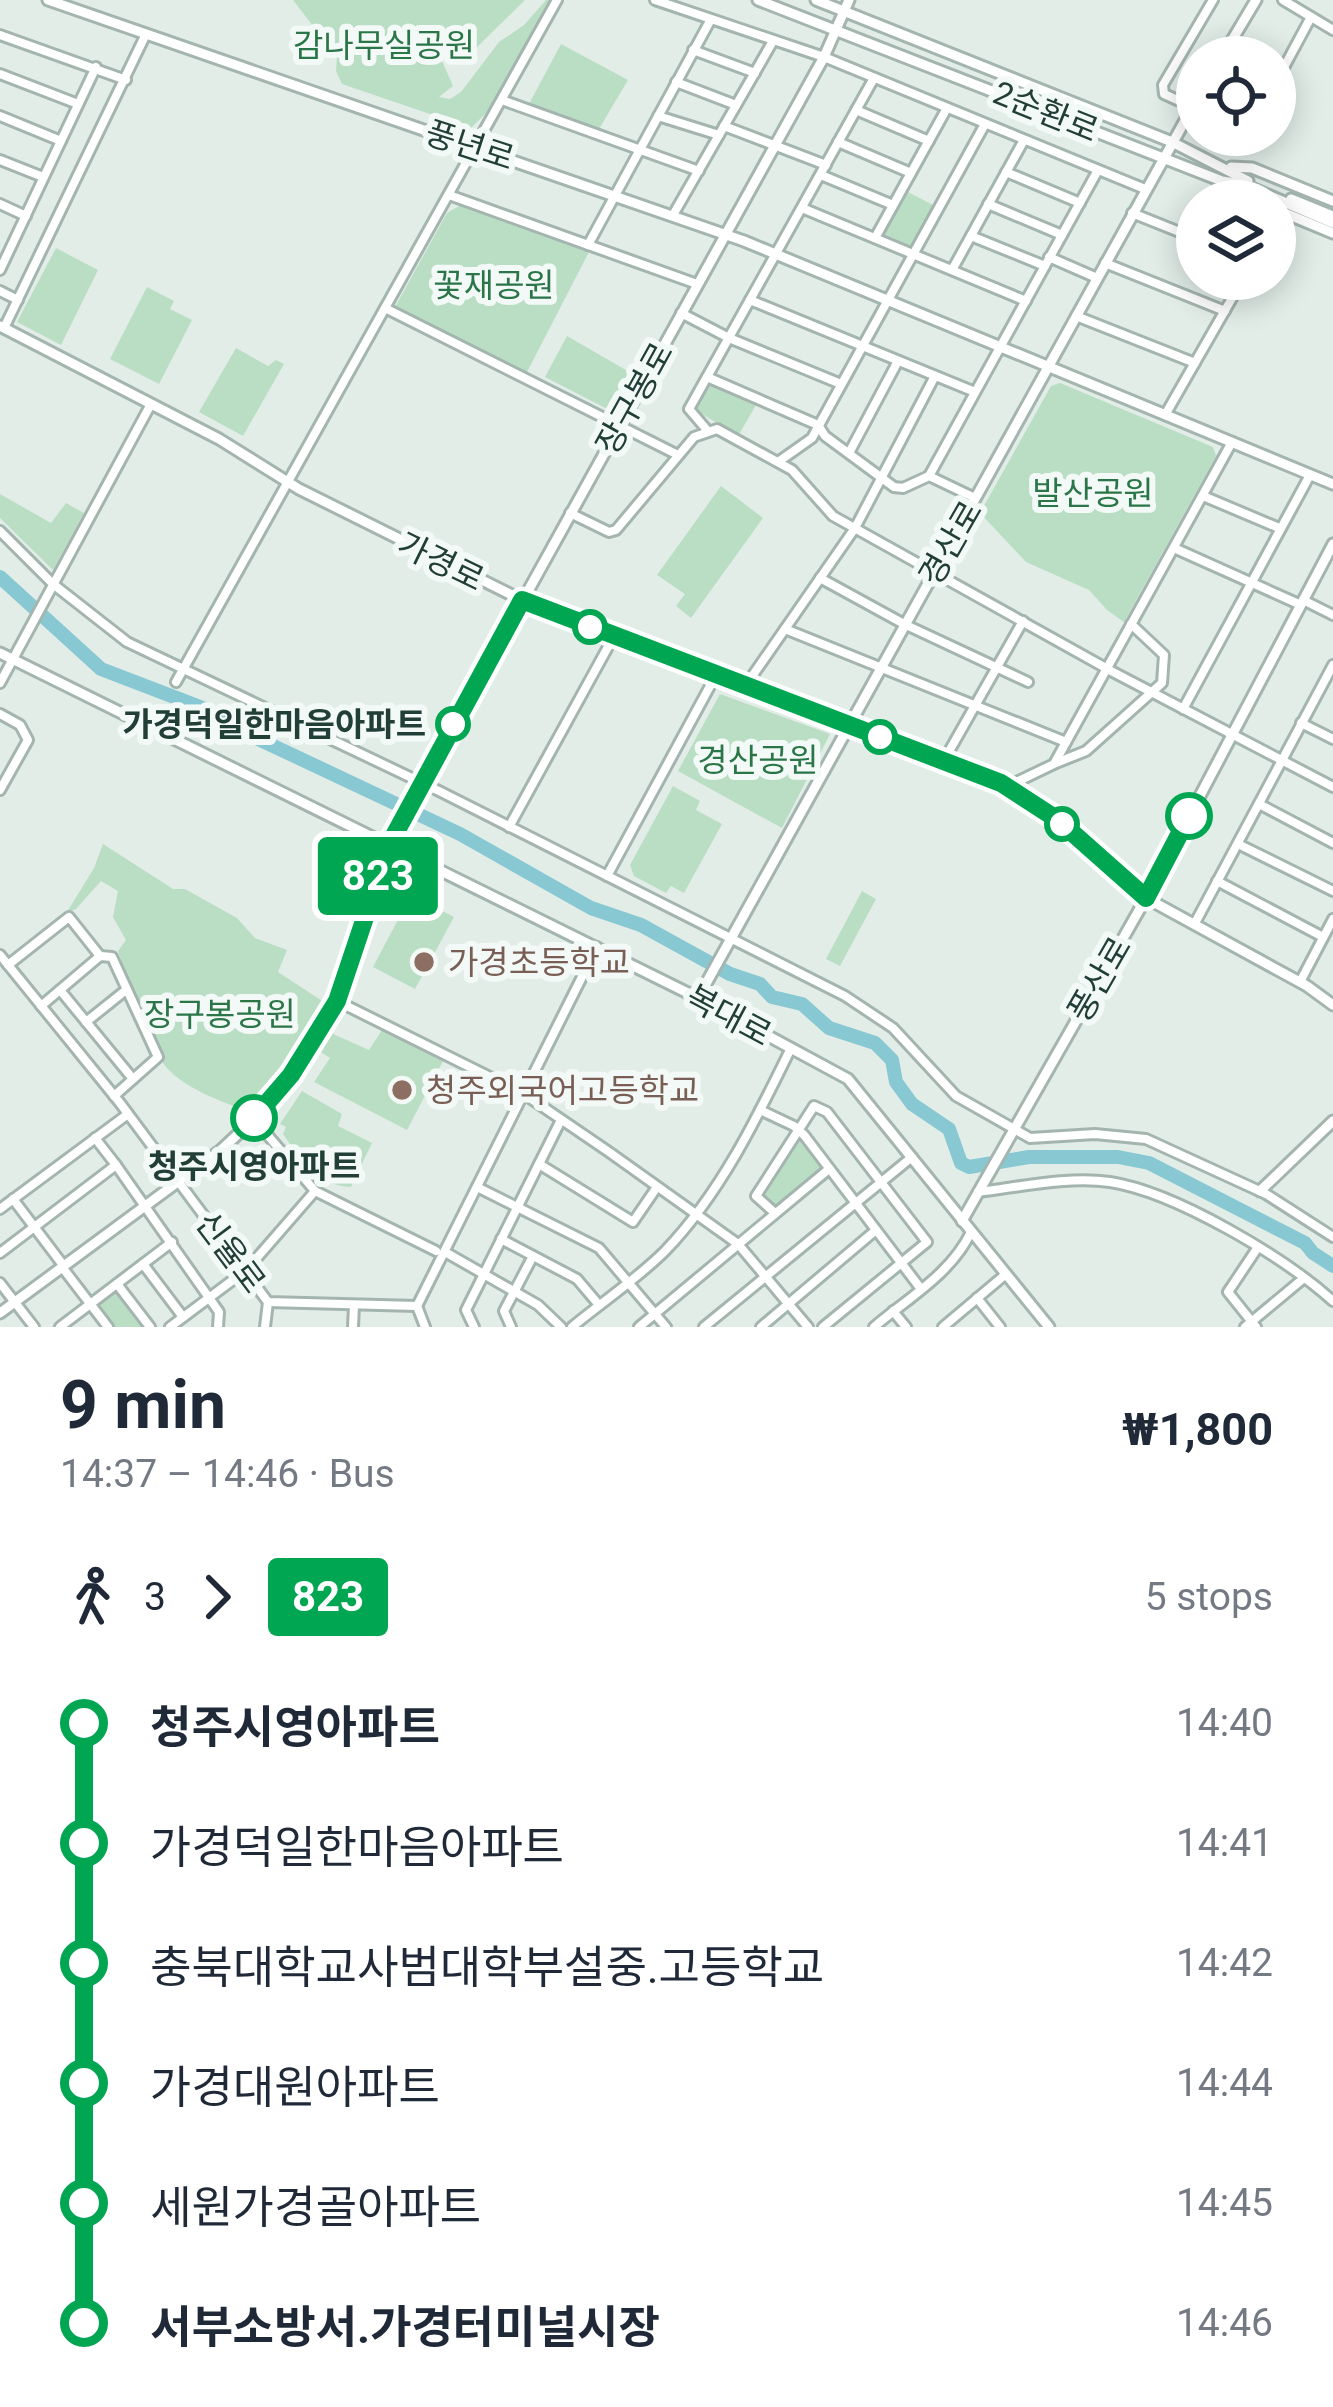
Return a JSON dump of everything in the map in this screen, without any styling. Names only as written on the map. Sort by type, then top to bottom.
[{"type":"street","name":"풍년로","points":[[51,0],[674,215],[1333,484]]},
{"type":"street","points":[[176,682],[557,0]]},
{"type":"street","points":[[655,0],[824,57],[1145,189]]},
{"type":"street","name":"2순환로","points":[[758,0],[1220,180]]},
{"type":"street","name":"2순환로","points":[[816,0],[847,5],[1172,142],[1333,219]]},
{"type":"street","points":[[1192,36],[1213,0]]},
{"type":"street","points":[[1235,36],[1256,0]]},
{"type":"street","points":[[1282,0],[1333,30]]},
{"type":"street","name":"장구봉로","points":[[390,843],[824,57],[847,5]]},
{"type":"street","points":[[1296,45],[1311,17]]},
{"type":"street","points":[[588,245],[710,21]]},
{"type":"street","points":[[2,327],[146,34]]},
{"type":"street","points":[[0,35],[126,80]]},
{"type":"street","points":[[674,215],[773,41]]},
{"type":"street","points":[[693,50],[755,73]]},
{"type":"street","points":[[1176,63],[1163,85],[1164,94],[1176,98]]},
{"type":"street","points":[[0,270],[5,249],[26,216],[96,67]]},
{"type":"street","points":[[0,74],[78,104]]},
{"type":"street","points":[[707,430],[689,409],[874,78]]},
{"type":"street","points":[[676,82],[736,105]]},
{"type":"street","points":[[502,100],[699,171]]},
{"type":"street","points":[[874,238],[947,108]]},
{"type":"street","points":[[856,110],[928,141]]},
{"type":"street","points":[[0,116],[61,141]]},
{"type":"street","points":[[657,116],[776,144],[854,189],[893,205]]},
{"type":"street","name":"2순환로","points":[[913,254],[985,124]]},
{"type":"street","name":"경산로","points":[[700,993],[1176,135]]},
{"type":"street","points":[[952,270],[1024,140]]},
{"type":"street","points":[[838,142],[911,172]]},
{"type":"street","points":[[0,160],[44,177]]},
{"type":"street","points":[[1226,167],[1252,168],[1333,202]]},
{"type":"street","points":[[707,377],[818,425],[825,436],[898,489],[929,476],[1098,170]]},
{"type":"street","points":[[1006,172],[1080,202]]},
{"type":"street","points":[[448,195],[698,284]]},
{"type":"street","points":[[0,204],[26,216]]},
{"type":"street","points":[[988,204],[1062,235]]},
{"type":"street","name":"2순환로","points":[[1296,205],[1333,219]]},
{"type":"street","points":[[802,208],[1026,301]]},
{"type":"street","points":[[1132,213],[1176,230]]},
{"type":"street","points":[[1296,219],[1333,233]]},
{"type":"street","points":[[970,236],[1097,278]]},
{"type":"street","points":[[778,462],[812,438],[913,254]]},
{"type":"street","points":[[1105,263],[1225,311]]},
{"type":"street","points":[[0,291],[18,300]]},
{"type":"street","points":[[750,300],[975,392]]},
{"type":"street","points":[[1166,415],[1231,300]]},
{"type":"street","points":[[385,308],[679,455]]},
{"type":"street","points":[[681,314],[841,384]]},
{"type":"street","points":[[1076,316],[1195,363]]},
{"type":"street","name":"가경로","points":[[2,327],[288,482],[522,600],[1006,787],[1058,820],[1146,898],[1333,1005]]},
{"type":"street","points":[[849,453],[898,362]]},
{"type":"street","points":[[746,685],[854,528],[934,376]]},
{"type":"street","points":[[0,682],[151,404]]},
{"type":"street","points":[[570,512],[609,532],[616,530],[694,437],[718,429],[792,470],[832,516],[1333,787]]},
{"type":"street","points":[[1054,764],[1232,442]]},
{"type":"street","points":[[1183,709],[1310,475]]},
{"type":"street","points":[[929,476],[975,498]]},
{"type":"street","points":[[1202,496],[1279,528]]},
{"type":"street","points":[[0,531],[53,584],[127,642],[509,826],[728,942],[777,960],[878,1014],[944,1086],[1030,1138],[1095,1134],[1146,1139],[1260,1191],[1333,1237]]},
{"type":"street","name":"풍산로","points":[[962,1221],[1146,898],[1333,544]]},
{"type":"street","points":[[1174,548],[1333,615]]},
{"type":"street","points":[[820,578],[1028,682]]},
{"type":"street","points":[[943,762],[1024,621]]},
{"type":"street","points":[[1006,787],[1085,751],[1165,678],[1164,655],[1132,624]]},
{"type":"street","points":[[784,629],[1066,742]]},
{"type":"street","points":[[509,826],[614,636]]},
{"type":"street","name":"복대로","points":[[0,652],[597,947],[700,993],[848,1079],[1049,1327]]},
{"type":"street","points":[[1195,923],[1333,664]]},
{"type":"street","points":[[607,876],[716,675]]},
{"type":"street","points":[[1318,692],[1333,699]]},
{"type":"street","points":[[0,714],[20,725],[28,740],[1,786]]},
{"type":"street","points":[[1301,723],[1333,739]]},
{"type":"street","points":[[1259,803],[1333,843]]},
{"type":"street","points":[[0,1313],[179,1183],[254,1118],[291,1075],[337,1001],[390,843]]},
{"type":"street","points":[[1238,844],[1333,891]]},
{"type":"street","points":[[1217,881],[1323,938]]},
{"type":"street","points":[[8,965],[69,916],[100,956]]},
{"type":"street","points":[[1300,982],[1333,919]]},
{"type":"street","points":[[425,1327],[416,1306],[597,947]]},
{"type":"street","name":"신율로","points":[[0,955],[128,1114],[268,1302],[416,1306]]},
{"type":"street","points":[[40,1006],[100,956],[112,957],[158,1057],[114,1096]]},
{"type":"street","points":[[60,990],[133,1078]]},
{"type":"street","points":[[86,1022],[127,990]]},
{"type":"street","points":[[337,1001],[525,1095],[738,1244],[808,1327]]},
{"type":"street","points":[[572,1327],[669,1246],[760,1110],[791,1048]]},
{"type":"street","points":[[775,1213],[756,1196],[814,1106],[827,1112],[927,1242],[823,1327]]},
{"type":"street","points":[[760,1110],[799,1130],[921,1289]]},
{"type":"street","points":[[0,1209],[128,1114]]},
{"type":"street","points":[[254,1118],[315,1192],[515,1291],[561,1327]]},
{"type":"street","points":[[474,1327],[466,1310],[561,1120]]},
{"type":"street","points":[[1260,1191],[1333,1120]]},
{"type":"street","points":[[95,1138],[219,1312],[218,1327]]},
{"type":"street","points":[[704,1327],[912,1157]]},
{"type":"street","points":[[539,1164],[633,1222],[657,1187]]},
{"type":"street","points":[[0,1253],[116,1165]]},
{"type":"street","points":[[639,1327],[829,1169]]},
{"type":"street","points":[[980,1188],[1108,1182],[1163,1200],[1258,1247],[1333,1301]]},
{"type":"street","points":[[477,1187],[598,1248],[666,1327]]},
{"type":"street","points":[[170,1327],[247,1269],[315,1192]]},
{"type":"street","points":[[13,1199],[108,1327]]},
{"type":"street","points":[[761,1327],[876,1231]]},
{"type":"street","points":[[874,1327],[962,1252],[971,1232]]},
{"type":"street","points":[[502,1239],[577,1279],[599,1305]]},
{"type":"street","points":[[64,1326],[172,1242]]},
{"type":"street","points":[[1258,1247],[1228,1292],[1251,1325],[1304,1278]]},
{"type":"street","points":[[511,1327],[505,1311],[533,1256]]},
{"type":"street","points":[[143,1264],[183,1318]]},
{"type":"street","points":[[948,1325],[1006,1274]]},
{"type":"street","points":[[0,1283],[34,1327]]},
{"type":"street","points":[[117,1284],[150,1327]]},
{"type":"street","points":[[977,1298],[1000,1327]]},
{"type":"street","points":[[266,1327],[268,1302]]},
{"type":"street","points":[[353,1327],[354,1304]]},
{"type":"street","points":[[893,1311],[906,1327]]},
{"type":"green space","name":"감나무실공원","points":[[293,0],[525,0],[473,51],[456,28],[436,39],[453,86],[439,97],[450,99],[461,92],[499,42],[524,25],[546,0],[552,0],[488,111],[471,128],[342,84],[337,57]]},
{"type":"green space","points":[[561,44],[628,80],[599,129],[529,104]]},
{"type":"green space","points":[[906,191],[935,206],[911,250],[880,237]]},
{"type":"green space","name":"꽃재공원","points":[[461,205],[590,250],[526,374],[395,307],[447,213]]},
{"type":"green space","points":[[56,248],[98,270],[61,345],[17,322]]},
{"type":"green space","points":[[147,287],[174,301],[170,309],[192,320],[159,384],[110,359]]},
{"type":"green space","points":[[567,336],[631,373],[611,411],[545,377]]},
{"type":"green space","points":[[236,348],[268,366],[276,360],[284,364],[243,436],[199,412]]},
{"type":"green space","name":"발산공원","points":[[1060,383],[1213,447],[1216,456],[1124,622],[1089,590],[1026,562],[980,513],[1051,386]]},
{"type":"green space","points":[[711,385],[756,405],[738,436],[694,409]]},
{"type":"green space","points":[[721,486],[763,518],[691,618],[676,606],[685,594],[657,575]]},
{"type":"green space","points":[[0,494],[51,523],[66,503],[84,513],[53,570],[0,518]]},
{"type":"green space","name":"경산공원","points":[[720,694],[830,734],[782,828],[678,771]]},
{"type":"green space","points":[[673,786],[700,801],[696,810],[722,824],[684,893],[671,886],[666,893],[634,876],[630,865]]},
{"type":"green space","name":"장구봉공원","points":[[103,844],[173,889],[185,889],[237,918],[255,938],[287,950],[278,972],[327,1004],[292,1066],[251,1112],[194,1089],[157,1055],[118,951],[126,940],[113,917],[118,891],[101,881],[76,909],[67,912]]},
{"type":"green space","points":[[862,891],[876,899],[840,966],[826,959]]},
{"type":"green space","points":[[411,895],[454,917],[415,989],[373,967]]},
{"type":"green space","points":[[382,1030],[443,1061],[407,1130],[314,1082],[330,1058],[318,1050],[331,1033],[369,1050]]},
{"type":"green space","points":[[302,1091],[342,1114],[338,1126],[372,1143],[351,1187],[320,1176],[283,1134],[286,1127],[280,1124]]},
{"type":"green space","points":[[799,1134],[825,1168],[775,1209],[760,1197]]},
{"type":"green space","points":[[117,1287],[147,1327],[112,1327],[95,1305]]},
{"type":"waterway","points":[[0,577],[101,669],[208,710],[233,727],[460,834],[591,908],[641,925],[730,974],[760,984],[772,997],[802,1004],[829,1028],[875,1043],[892,1060],[896,1082],[912,1104],[949,1129],[961,1163],[969,1167],[1029,1157],[1118,1157],[1149,1163],[1305,1243],[1333,1266]]},
{"type":"bus line","name":"823","points":[[254,1118],[291,1075],[337,1001],[390,843],[522,600],[1001,783],[1058,820],[1146,898],[1189,816]]},
{"type":"place","name":"가경덕일한마음아파트","points":[[453,724]]},
{"type":"place","name":"가경초등학교","points":[[424,962]]},
{"type":"place","name":"청주외국어고등학교","points":[[402,1090]]},
{"type":"place","name":"청주시영아파트","points":[[254,1118]]}]
